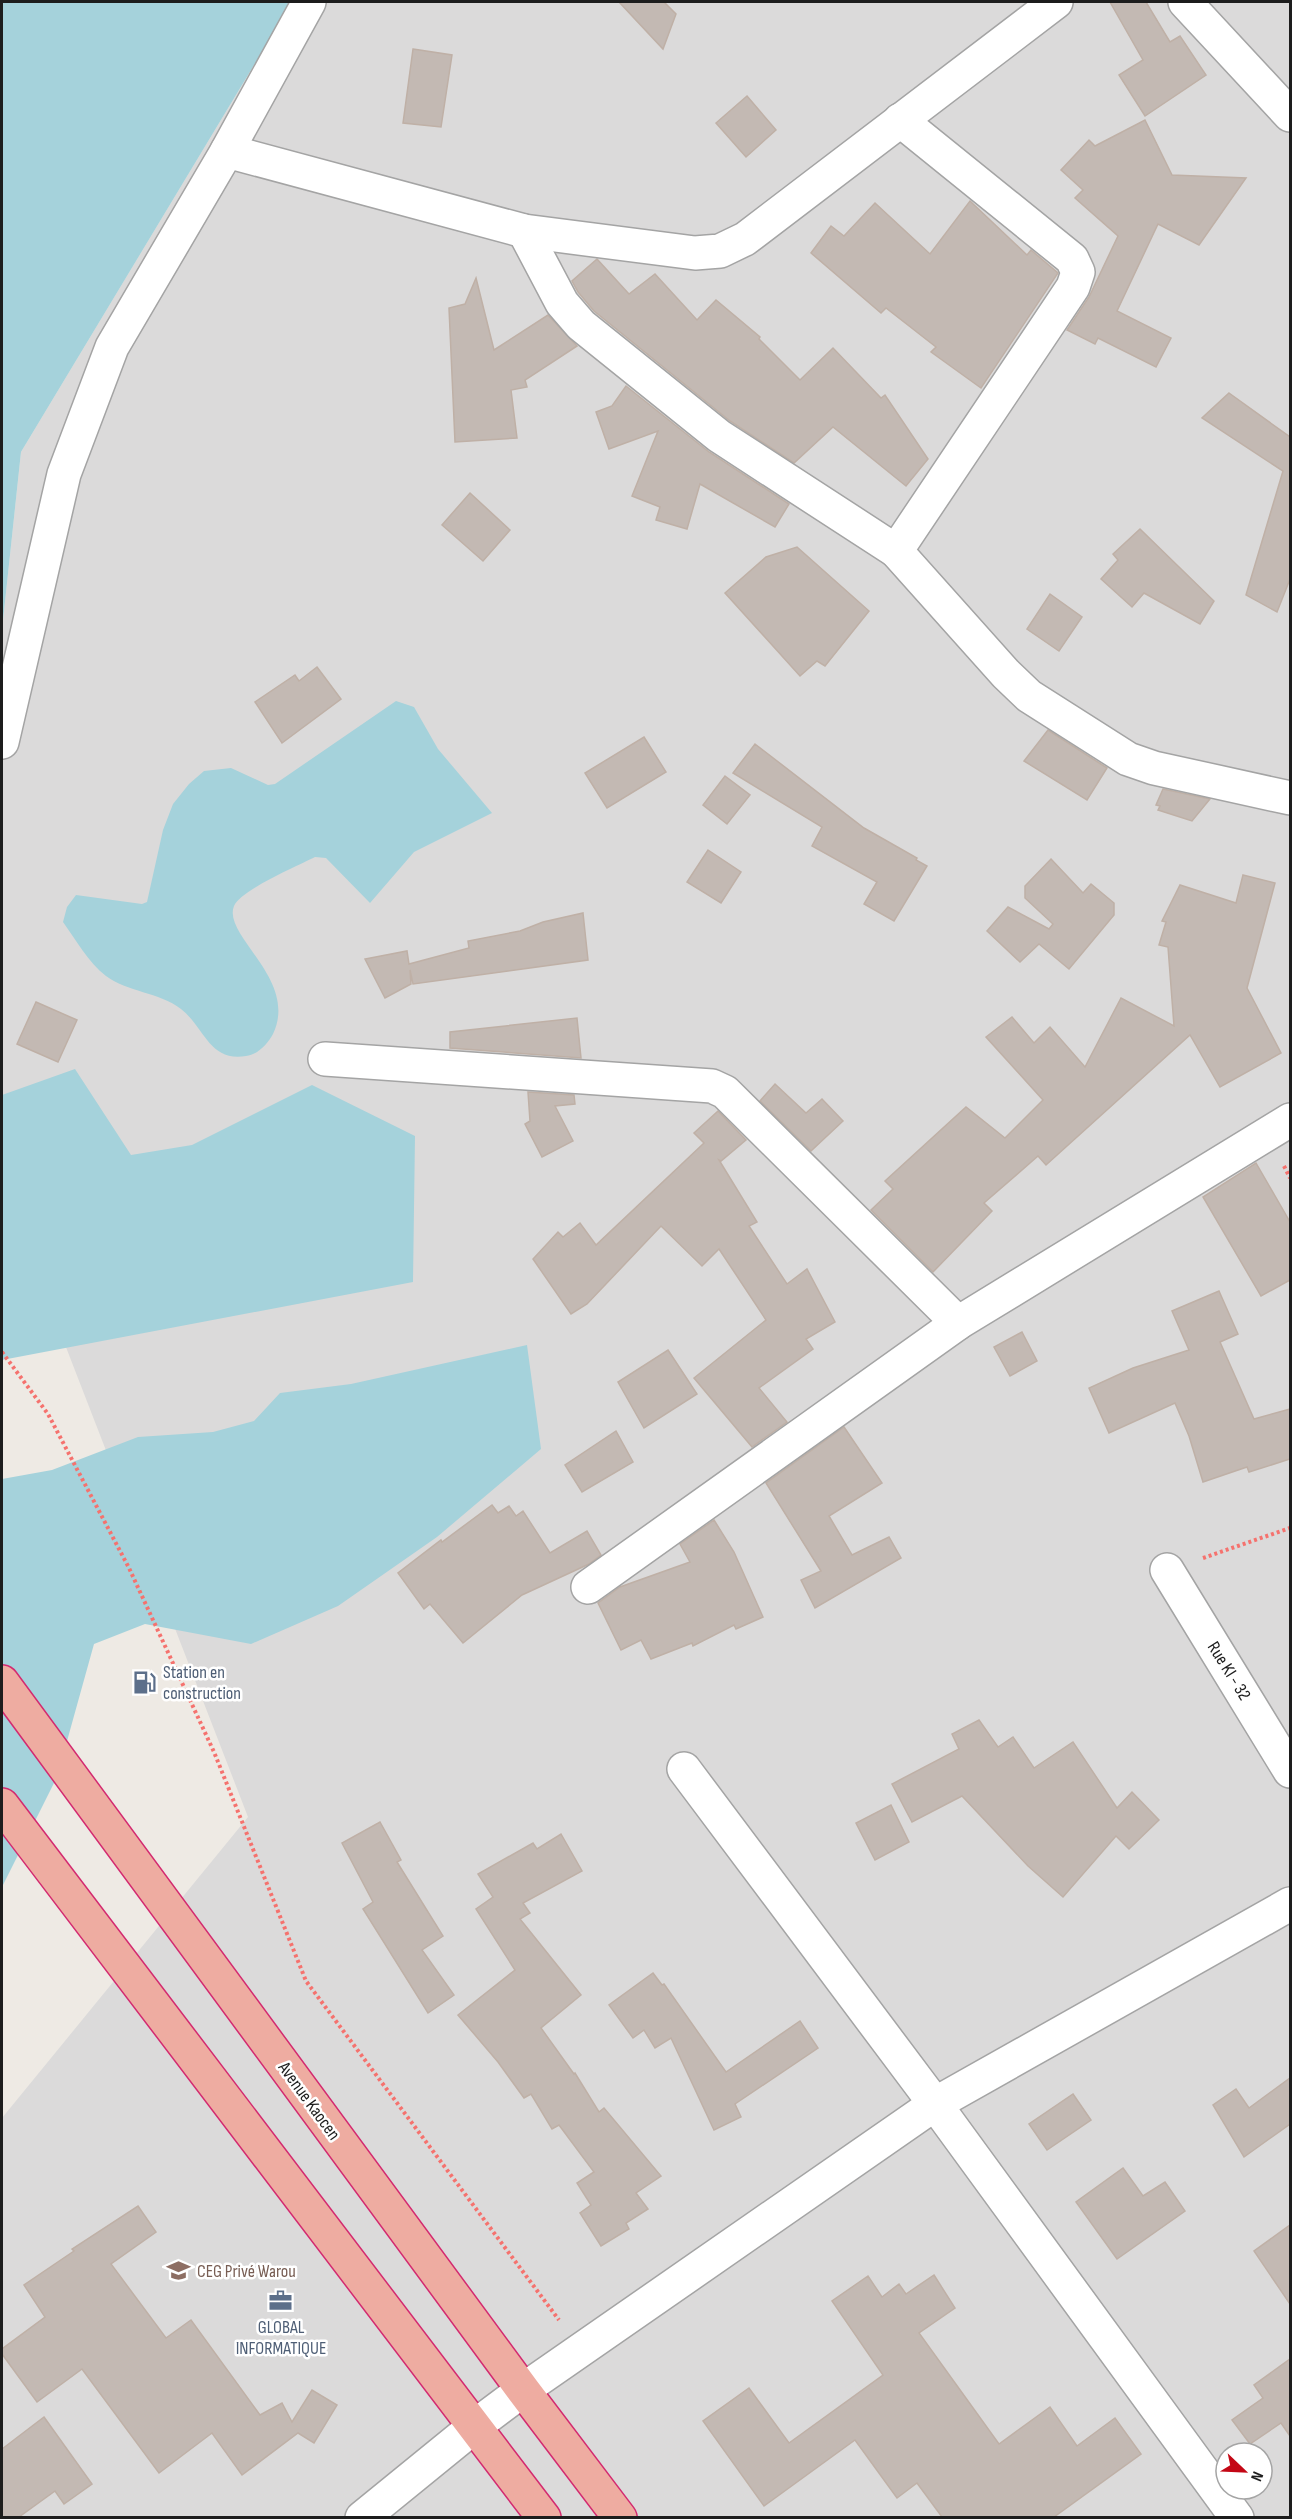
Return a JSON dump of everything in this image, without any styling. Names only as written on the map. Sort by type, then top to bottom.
[{"type":"highway","name":"Avenue Kaocen","points":[[2,1682],[523,2390],[620,2517]]},
{"type":"highway","points":[[2,1805],[544,2517]]},
{"type":"street","points":[[2,742],[64,474],[112,347],[227,151],[309,2]]},
{"type":"street","points":[[227,151],[524,231],[695,253],[720,251],[745,239],[1056,2]]},
{"type":"street","points":[[1185,2],[1290,115]]},
{"type":"street","points":[[896,551],[1067,297],[1078,272],[1072,259],[900,120]]},
{"type":"street","points":[[524,231],[562,303],[581,325],[719,436],[896,551],[1006,674],[1029,696],[1128,759],[1154,768],[1290,798]]},
{"type":"street","points":[[325,1059],[712,1086],[725,1092],[958,1323]]},
{"type":"street","points":[[588,1587],[958,1323],[1290,1120]]},
{"type":"street","name":"Rue KI - 32","points":[[1167,1570],[1290,1771]]},
{"type":"street","points":[[684,1769],[935,2104],[1237,2517]]},
{"type":"street","points":[[362,2517],[523,2390],[935,2104],[1290,1904]]},
{"type":"path","points":[[2,1352],[48,1414],[129,1568],[214,1752],[306,1981],[582,2349]]},
{"type":"path","points":[[1167,1570],[1290,1528]]},
{"type":"shaded area","points":[[292,2],[1290,2],[1290,2517],[2,2517],[2,2118],[248,1817],[2,1182],[2,630],[21,452]]},
{"type":"water","points":[[2,2],[292,2],[21,452],[2,630]]},
{"type":"water","points":[[396,701],[414,707],[438,749],[492,813],[414,852],[370,903],[326,858],[315,857],[270,879],[239,900],[234,906],[233,918],[269,977],[276,995],[278,1014],[273,1034],[262,1048],[246,1056],[224,1054],[209,1042],[181,1009],[163,999],[123,986],[106,976],[94,964],[63,922],[67,907],[76,895],[142,904],[147,902],[163,830],[173,804],[189,784],[204,771],[231,768],[268,785],[275,784]]},
{"type":"water","points":[[75,1069],[131,1155],[192,1145],[312,1085],[415,1136],[413,1282],[2,1360],[2,1095]]},
{"type":"water","points":[[527,1345],[541,1449],[437,1537],[338,1606],[251,1644],[145,1624],[94,1644],[57,1777],[2,1887],[2,1479],[52,1470],[138,1437],[213,1432],[254,1421],[280,1393],[351,1384]]},
{"type":"building","points":[[619,2],[664,2],[676,14],[663,49]]},
{"type":"building","points":[[1110,2],[1146,2],[1170,42],[1180,36],[1206,75],[1145,116],[1119,75],[1143,60]]},
{"type":"building","points":[[413,49],[452,55],[441,127],[403,123]]},
{"type":"building","points":[[747,96],[776,130],[746,157],[716,123]]},
{"type":"building","points":[[1145,120],[1172,175],[1246,178],[1199,245],[1158,224],[1117,311],[1171,338],[1156,367],[1098,338],[1095,344],[1067,330],[1089,297],[1118,236],[1075,198],[1083,190],[1061,170],[1089,140],[1095,146]]},
{"type":"building","points":[[970,201],[1027,255],[1031,250],[1058,273],[981,388],[931,352],[936,347],[886,308],[881,313],[811,253],[831,226],[844,236],[875,203],[930,254]]},
{"type":"building","points":[[597,259],[629,294],[655,274],[697,320],[716,300],[760,337],[759,339],[800,380],[833,348],[881,398],[885,395],[928,459],[906,486],[833,427],[794,463],[730,421],[594,311],[572,281]]},
{"type":"building","points":[[476,278],[494,350],[548,315],[577,346],[525,380],[527,387],[511,390],[517,438],[455,442],[449,308],[465,304]]},
{"type":"building","points":[[626,386],[709,452],[789,504],[775,527],[700,484],[687,529],[656,520],[660,507],[632,496],[658,431],[609,449],[596,412],[612,406]]},
{"type":"building","points":[[1229,393],[1290,437],[1290,579],[1277,612],[1246,595],[1283,471],[1202,418]]},
{"type":"building","points":[[470,493],[510,530],[483,561],[442,525]]},
{"type":"building","points":[[1140,529],[1214,601],[1200,624],[1144,593],[1132,607],[1101,579],[1118,560],[1113,554]]},
{"type":"building","points":[[797,547],[869,611],[825,666],[817,661],[800,676],[725,593],[766,557]]},
{"type":"building","points":[[1050,594],[1082,617],[1059,651],[1027,629]]},
{"type":"building","points":[[317,667],[341,699],[282,743],[255,702],[295,675],[299,681]]},
{"type":"building","points":[[1048,730],[1107,768],[1087,800],[1024,761]]},
{"type":"building","points":[[644,737],[666,772],[607,808],[585,773]]},
{"type":"building","points":[[755,744],[864,828],[927,866],[894,921],[864,904],[877,882],[812,846],[822,827],[733,773]]},
{"type":"building","points":[[725,776],[750,795],[727,824],[703,805]]},
{"type":"building","points":[[1163,789],[1210,799],[1192,821],[1158,810],[1160,806],[1156,805]]},
{"type":"building","points":[[708,850],[741,872],[721,903],[687,882]]},
{"type":"building","points":[[1051,859],[1083,893],[1091,884],[1114,903],[1114,915],[1069,969],[1039,944],[1020,962],[987,931],[1008,907],[1049,929],[1053,924],[1025,898],[1025,886]]},
{"type":"building","points":[[1243,875],[1275,883],[1247,988],[1281,1053],[1220,1087],[1190,1035],[1046,1165],[1038,1156],[984,1203],[992,1211],[933,1272],[871,1210],[893,1189],[885,1181],[966,1107],[1005,1138],[1043,1100],[986,1037],[1012,1017],[1034,1043],[1050,1027],[1085,1067],[1121,998],[1174,1026],[1168,947],[1159,945],[1166,922],[1162,921],[1180,885],[1236,903]]},
{"type":"building","points":[[583,913],[588,960],[413,984],[410,970],[411,984],[385,998],[365,959],[407,951],[409,964],[469,948],[468,941],[520,931],[543,922]]},
{"type":"building","points":[[36,1002],[77,1020],[58,1062],[17,1044]]},
{"type":"building","points":[[577,1018],[581,1058],[450,1048],[450,1032]]},
{"type":"building","points":[[775,1084],[806,1113],[822,1099],[843,1121],[811,1151],[760,1101]]},
{"type":"building","points":[[528,1092],[574,1095],[575,1104],[555,1106],[573,1141],[542,1157],[525,1124],[530,1121]]},
{"type":"building","points":[[718,1111],[746,1140],[721,1161],[719,1160],[757,1222],[749,1226],[787,1284],[807,1269],[835,1322],[806,1339],[813,1349],[759,1388],[787,1422],[752,1447],[694,1378],[766,1320],[719,1249],[702,1266],[661,1226],[587,1304],[571,1314],[533,1259],[558,1232],[563,1237],[580,1223],[596,1245],[704,1143],[694,1133]]},
{"type":"building","points":[[1256,1163],[1290,1222],[1290,1280],[1261,1296],[1203,1197]]},
{"type":"building","points":[[1219,1291],[1238,1334],[1220,1342],[1254,1419],[1290,1409],[1290,1459],[1249,1472],[1247,1467],[1203,1482],[1189,1436],[1175,1403],[1109,1433],[1089,1388],[1133,1368],[1189,1350],[1172,1311]]},
{"type":"building","points":[[1022,1332],[1037,1361],[1010,1376],[994,1347]]},
{"type":"building","points":[[668,1350],[697,1394],[644,1428],[618,1382]]},
{"type":"building","points":[[844,1427],[882,1483],[829,1516],[852,1555],[889,1537],[901,1558],[815,1608],[801,1580],[821,1571],[766,1483]]},
{"type":"building","points":[[616,1431],[633,1462],[582,1492],[565,1465]]},
{"type":"building","points":[[492,1505],[498,1513],[509,1506],[516,1516],[523,1511],[550,1553],[587,1531],[601,1555],[589,1564],[522,1595],[463,1643],[430,1604],[424,1609],[398,1573]]},
{"type":"building","points":[[714,1520],[734,1552],[763,1617],[736,1629],[734,1625],[693,1646],[692,1643],[651,1659],[641,1640],[621,1650],[598,1603],[620,1587],[690,1562],[680,1544]]},
{"type":"building","points":[[979,1720],[998,1747],[1013,1737],[1034,1768],[1073,1742],[1117,1808],[1132,1792],[1159,1820],[1129,1849],[1116,1836],[1063,1897],[1028,1866],[962,1796],[912,1822],[892,1784],[959,1749],[952,1734]]},
{"type":"building","points":[[891,1805],[909,1842],[875,1860],[856,1823]]},
{"type":"building","points":[[380,1822],[401,1860],[397,1862],[443,1936],[422,1950],[454,1995],[428,2013],[363,1909],[373,1902],[342,1843]]},
{"type":"building","points":[[561,1834],[582,1871],[523,1903],[530,1913],[520,1919],[581,1995],[541,2028],[575,2073],[599,2112],[604,2108],[661,2176],[636,2193],[648,2209],[626,2223],[629,2229],[601,2246],[580,2213],[591,2205],[577,2183],[594,2172],[559,2125],[552,2129],[531,2094],[524,2098],[498,2062],[458,2015],[515,1970],[476,1909],[493,1897],[478,1874],[533,1843],[537,1849]]},
{"type":"building","points":[[653,1973],[662,1985],[664,1984],[726,2072],[800,2021],[818,2048],[735,2104],[741,2117],[714,2130],[671,2038],[655,2048],[644,2030],[633,2038],[609,2005]]},
{"type":"building","points":[[1290,2078],[1290,2124],[1244,2157],[1213,2105],[1236,2089],[1249,2108]]},
{"type":"building","points":[[1073,2094],[1091,2120],[1047,2150],[1029,2124]]},
{"type":"building","points":[[1123,2168],[1143,2196],[1165,2182],[1185,2211],[1117,2259],[1076,2202]]},
{"type":"building","points":[[138,2206],[156,2232],[111,2264],[166,2338],[191,2320],[260,2415],[282,2403],[292,2422],[312,2390],[337,2405],[314,2443],[298,2433],[242,2475],[212,2433],[159,2473],[82,2369],[37,2402],[2,2354],[2,2349],[45,2317],[24,2285],[74,2251],[72,2249]]},
{"type":"building","points":[[1290,2225],[1290,2304],[1254,2251]]},
{"type":"building","points":[[934,2275],[955,2308],[919,2333],[999,2444],[1050,2407],[1077,2446],[1115,2418],[1141,2454],[1054,2517],[942,2517],[917,2483],[897,2498],[855,2440],[764,2506],[703,2421],[749,2388],[789,2443],[883,2375],[832,2301],[868,2276],[882,2297],[899,2284],[906,2294]]},
{"type":"building","points":[[1290,2359],[1290,2436],[1281,2423],[1254,2441],[1248,2441],[1232,2420],[1263,2398],[1254,2385]]},
{"type":"building","points":[[44,2417],[92,2484],[64,2504],[55,2491],[19,2517],[2,2517],[2,2449]]},
{"type":"place","name":"Station en construction","points":[[145,1682]]},
{"type":"place","name":"CEG Privé Warou","points":[[179,2271]]},
{"type":"place","name":"GLOBAL INFORMATIQUE","points":[[281,2301]]}]
